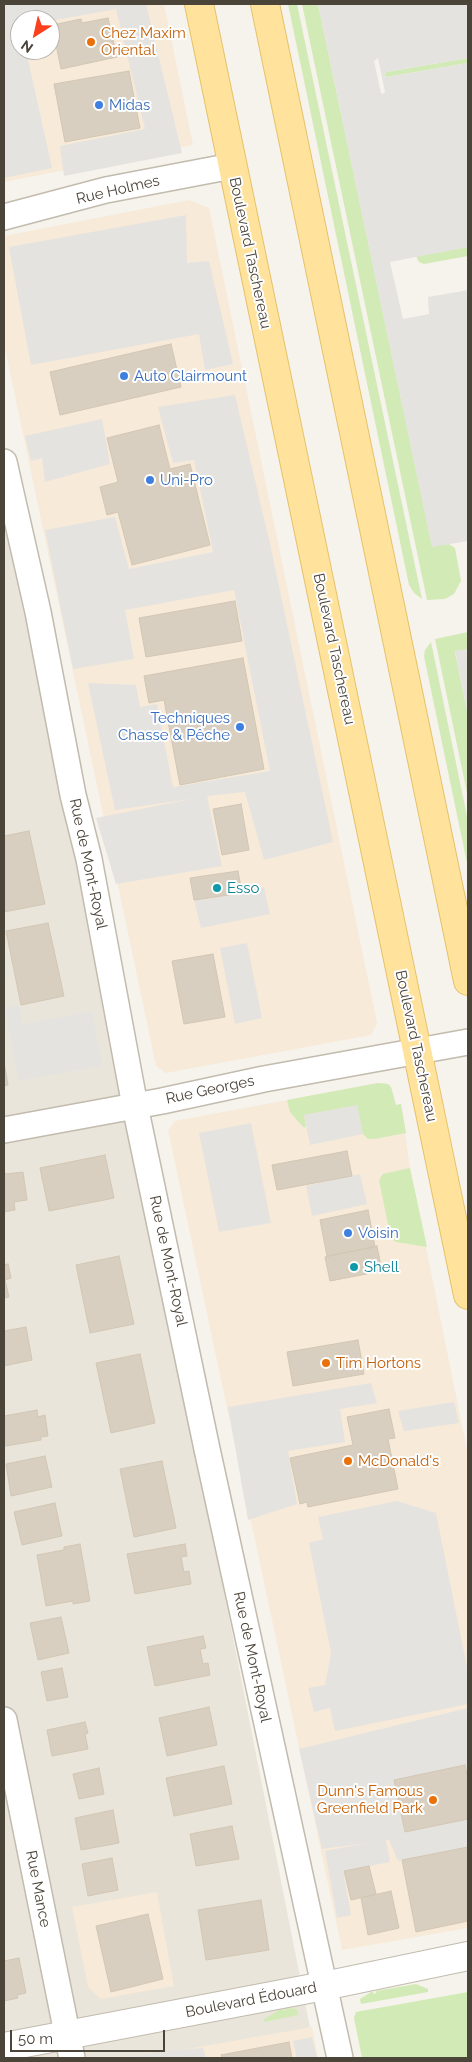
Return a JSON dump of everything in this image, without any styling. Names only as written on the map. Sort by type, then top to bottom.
[{"type":"main road","name":"Boulevard Taschereau","points":[[198,4],[468,1295]]},
{"type":"main road","points":[[265,4],[468,981]]},
{"type":"street","name":"Rue Holmes","points":[[4,217],[106,190],[232,166]]},
{"type":"street","name":"Rue de Mont-Royal","points":[[4,462],[38,612],[74,795],[89,859],[135,1106],[280,1788],[340,2058]]},
{"type":"street","name":"Rue Georges","points":[[4,1130],[135,1106],[264,1079],[468,1042]]},
{"type":"street","name":"Rue Mance","points":[[4,1720],[69,2047]]},
{"type":"street","name":"Boulevard Édouard","points":[[4,2047],[69,2047],[324,1986],[468,1956]]},
{"type":"shaded area","points":[[4,4],[164,4],[193,145],[4,182]]},
{"type":"shaded area","points":[[4,4],[146,4],[182,153],[64,176],[60,146],[145,129],[116,9],[60,19],[60,10],[10,10],[10,60],[28,60],[52,168],[4,178]]},
{"type":"shaded area","points":[[318,4],[468,4],[468,58],[386,72],[384,75],[387,77],[468,63],[468,247],[390,262],[403,319],[429,314],[428,297],[468,290],[468,541],[432,547]],"holes":[[[378,58],[385,92],[381,93],[374,61]]]},
{"type":"shaded area","points":[[189,200],[209,208],[377,1023],[371,1035],[166,1073],[156,1066],[4,344],[4,236]]},
{"type":"shaded area","points":[[186,215],[187,263],[209,261],[233,364],[205,370],[199,334],[31,365],[9,247]]},
{"type":"shaded area","points":[[235,395],[270,544],[333,842],[264,860],[245,792],[207,796],[222,866],[116,884],[96,818],[191,799],[115,810],[88,683],[136,685],[140,707],[157,704],[173,787],[270,771],[234,590],[125,610],[134,659],[73,669],[45,530],[115,517],[129,569],[213,552],[194,460],[173,463],[158,407]]},
{"type":"shaded area","points":[[102,419],[110,464],[45,482],[42,458],[31,461],[25,436]]},
{"type":"shaded area","points":[[4,478],[316,2058],[4,2058]]},
{"type":"shaded area","points":[[468,649],[468,715],[455,651]]},
{"type":"shaded area","points":[[264,887],[270,914],[201,928],[194,900],[242,893]]},
{"type":"shaded area","points":[[247,943],[262,1018],[235,1024],[220,948]]},
{"type":"shaded area","points":[[19,1005],[23,1024],[92,1011],[102,1066],[18,1081],[5,1008]]},
{"type":"shaded area","points":[[378,1083],[388,1084],[391,1087],[396,1105],[401,1104],[410,1168],[468,1455],[468,1928],[342,1950],[168,1130],[175,1121]]},
{"type":"shaded area","points":[[357,1105],[363,1134],[310,1145],[304,1115]]},
{"type":"shaded area","points":[[251,1123],[271,1223],[219,1232],[199,1133]]},
{"type":"shaded area","points":[[360,1174],[367,1204],[312,1216],[306,1186]]},
{"type":"shaded area","points":[[371,1383],[377,1403],[340,1409],[345,1442],[288,1451],[297,1504],[248,1520],[228,1407]]},
{"type":"shaded area","points":[[454,1402],[459,1423],[404,1431],[398,1411]]},
{"type":"shaded area","points":[[397,1501],[436,1513],[468,1672],[468,1704],[335,1731],[330,1708],[314,1712],[308,1688],[325,1685],[331,1653],[309,1543],[323,1539],[318,1517]]},
{"type":"shaded area","points":[[468,1708],[468,1780],[465,1765],[394,1780],[405,1832],[468,1819],[468,1847],[398,1861],[389,1840],[386,1840],[390,1862],[343,1871],[351,1915],[337,1918],[325,1851],[366,1843],[322,1849],[299,1749]]},
{"type":"shaded area","points":[[157,1892],[174,1986],[101,1999],[88,1987],[72,1907]]},
{"type":"shaded area","points":[[312,2027],[318,2058],[136,2058]]},
{"type":"shaded area","points":[[312,2037],[317,2058],[297,2058],[293,2041]]},
{"type":"shaded area","points":[[203,2048],[206,2058],[125,2058],[166,2051]]},
{"type":"green space","points":[[288,4],[297,4],[422,599],[414,593],[409,585]]},
{"type":"green space","points":[[302,4],[318,4],[432,546],[449,544],[455,548],[461,581],[454,594],[445,599],[427,600]]},
{"type":"green space","points":[[468,58],[468,63],[387,77],[384,75],[386,72]]},
{"type":"green space","points":[[468,247],[468,256],[424,264],[419,262],[416,256]]},
{"type":"green space","points":[[468,632],[468,649],[455,652],[468,715],[468,798],[435,639]]},
{"type":"green space","points":[[431,642],[468,821],[468,868],[424,656],[425,650]]},
{"type":"green space","points":[[378,1083],[388,1084],[391,1087],[396,1105],[401,1104],[406,1133],[368,1139],[363,1134],[357,1106],[304,1115],[306,1126],[304,1128],[290,1112],[287,1100]]},
{"type":"green space","points":[[410,1168],[427,1247],[396,1242],[391,1239],[379,1180],[383,1174]]},
{"type":"green space","points":[[416,1984],[428,1989],[428,1992],[361,2004],[360,1999],[371,1992],[374,1994],[376,1991]]},
{"type":"green space","points":[[468,1992],[468,2058],[362,2058],[354,2018],[356,2012]]},
{"type":"green space","points":[[286,2008],[297,2009],[298,2015],[264,2022],[263,2020],[279,2010],[286,2010]]},
{"type":"building","points":[[108,18],[117,57],[61,69],[59,60],[60,23],[81,19],[82,23]]},
{"type":"building","points":[[129,71],[140,128],[65,142],[54,84]]},
{"type":"building","points":[[171,344],[181,387],[60,415],[50,372]]},
{"type":"building","points":[[159,425],[170,469],[190,464],[210,545],[132,565],[118,512],[107,515],[100,487],[118,482],[107,438]]},
{"type":"building","points":[[235,601],[242,641],[146,657],[139,618]]},
{"type":"building","points":[[243,658],[264,769],[180,785],[164,700],[149,703],[144,676]]},
{"type":"building","points":[[241,804],[249,850],[222,855],[213,809]]},
{"type":"building","points":[[29,831],[45,904],[4,912],[4,836]]},
{"type":"building","name":"Esso","points":[[238,871],[242,893],[194,900],[190,878]]},
{"type":"building","points":[[48,923],[64,996],[21,1005],[6,931]]},
{"type":"building","points":[[213,954],[225,1017],[184,1024],[172,961]]},
{"type":"building","points":[[4,1062],[8,1085],[4,1086]]},
{"type":"building","points":[[347,1151],[352,1176],[277,1190],[272,1165]]},
{"type":"building","points":[[105,1155],[114,1198],[49,1211],[40,1168]]},
{"type":"building","points":[[4,1172],[6,1174],[23,1172],[27,1200],[14,1202],[15,1210],[4,1212]]},
{"type":"building","name":"Voisin","points":[[368,1210],[375,1247],[327,1256],[320,1220]]},
{"type":"building","name":"Shell","points":[[377,1246],[382,1271],[330,1281],[325,1257]]},
{"type":"building","points":[[119,1256],[134,1324],[90,1333],[76,1265]]},
{"type":"building","points":[[8,1264],[11,1278],[5,1280],[9,1297],[4,1298],[4,1265]]},
{"type":"building","points":[[26,1327],[32,1360],[4,1366],[4,1331]]},
{"type":"building","name":"Tim Hortons","points":[[358,1340],[364,1374],[293,1386],[287,1352]]},
{"type":"building","points":[[140,1354],[155,1423],[111,1433],[96,1363]]},
{"type":"building","points":[[389,1409],[395,1438],[388,1439],[398,1489],[308,1507],[307,1502],[300,1504],[290,1458],[353,1445],[347,1417]]},
{"type":"building","points":[[37,1410],[38,1417],[45,1415],[48,1436],[41,1437],[41,1440],[6,1446],[4,1444],[4,1416]]},
{"type":"building","points":[[45,1456],[52,1487],[11,1496],[6,1464]]},
{"type":"building","points":[[162,1461],[176,1528],[134,1537],[120,1469]]},
{"type":"building","points":[[55,1503],[62,1536],[22,1545],[14,1512]]},
{"type":"building","points":[[80,1544],[90,1601],[73,1604],[73,1601],[46,1606],[37,1555],[64,1550],[64,1547]]},
{"type":"building","points":[[185,1544],[187,1556],[181,1557],[184,1572],[189,1571],[191,1584],[135,1594],[127,1554]]},
{"type":"building","points":[[61,1617],[69,1653],[38,1660],[30,1623]]},
{"type":"building","points":[[203,1636],[206,1648],[200,1649],[203,1664],[208,1663],[210,1675],[155,1686],[147,1647]]},
{"type":"building","points":[[62,1668],[68,1697],[47,1701],[41,1672]]},
{"type":"building","points":[[209,1707],[217,1745],[167,1756],[159,1718]]},
{"type":"building","points":[[85,1722],[88,1733],[85,1734],[88,1749],[52,1756],[47,1730]]},
{"type":"building","name":"Dunn's Famous Greenfield Park","points":[[465,1765],[468,1780],[468,1819],[405,1832],[394,1780]]},
{"type":"building","points":[[224,1766],[232,1804],[174,1816],[166,1778]]},
{"type":"building","points":[[99,1768],[104,1794],[79,1799],[73,1774]]},
{"type":"building","points":[[113,1810],[119,1843],[81,1850],[75,1818]]},
{"type":"building","points":[[232,1826],[239,1859],[196,1866],[190,1834]]},
{"type":"building","points":[[468,1847],[468,1921],[416,1932],[402,1860]]},
{"type":"building","points":[[112,1858],[118,1890],[88,1896],[82,1864]]},
{"type":"building","points":[[369,1866],[376,1894],[351,1900],[344,1871]]},
{"type":"building","points":[[391,1891],[399,1928],[368,1935],[361,1898]]},
{"type":"building","points":[[261,1900],[269,1950],[206,1960],[198,1910]]},
{"type":"building","points":[[148,1914],[163,1979],[111,1992],[96,1926]]},
{"type":"building","points":[[19,1958],[26,1993],[17,1995],[18,1998],[4,2001],[4,1961]]},
{"type":"building","points":[[289,2042],[292,2058],[222,2058],[221,2055]]},
{"type":"place","name":"Chez Maxim Oriental","points":[[91,42]]},
{"type":"place","name":"Midas","points":[[99,105]]},
{"type":"place","name":"Auto Clairmount","points":[[124,376]]},
{"type":"place","name":"Uni-Pro","points":[[150,480]]},
{"type":"place","name":"Techniques Chasse & Pêche","points":[[240,727]]},
{"type":"place","name":"Esso","points":[[217,888]]},
{"type":"place","name":"Voisin","points":[[348,1233]]},
{"type":"place","name":"Shell","points":[[354,1267]]},
{"type":"place","name":"Tim Hortons","points":[[326,1363]]},
{"type":"place","name":"McDonald's","points":[[348,1461]]},
{"type":"place","name":"Dunn's Famous Greenfield Park","points":[[433,1800]]}]
